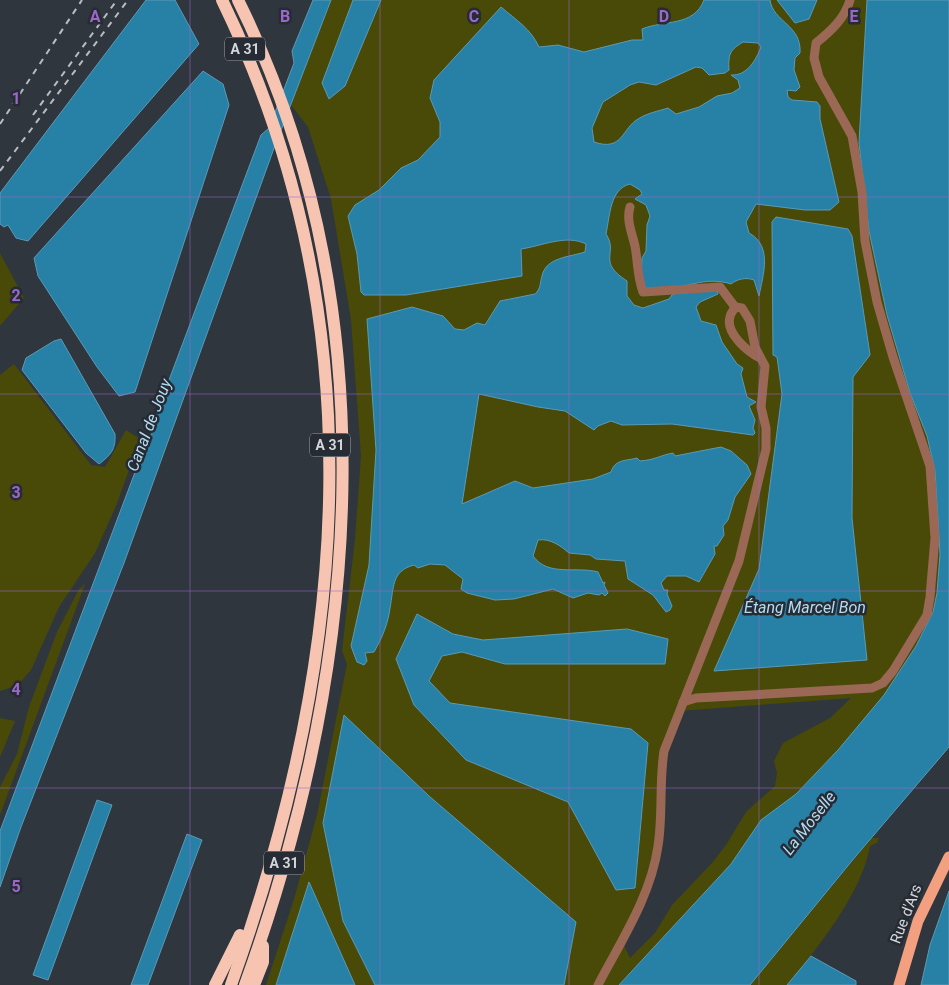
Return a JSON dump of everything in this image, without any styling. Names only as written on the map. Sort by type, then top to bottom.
[{"type":"highway","name":"A 31","points":[[222,0],[265,98],[285,154],[307,241],[322,327],[329,407],[330,488],[328,540],[317,640],[300,738],[276,841],[249,936],[231,985]]},
{"type":"highway","name":"A 31","points":[[238,0],[273,80],[296,146],[320,238],[337,342],[344,443],[343,507],[338,583],[320,705],[298,811],[263,934],[245,985]]},
{"type":"highway","points":[[215,985],[236,946],[276,841]]},
{"type":"highway","points":[[254,985],[263,962],[263,934]]},
{"type":"main road","name":"Rue d'Ars","points":[[899,985],[918,921],[949,857]]},
{"type":"street","points":[[683,702],[696,698],[872,688],[883,683],[927,615],[935,538],[930,466],[893,357],[877,302],[865,241],[862,192],[852,136],[819,77],[814,58],[816,43],[830,31],[847,11],[850,0]]},
{"type":"street","points":[[598,985],[650,882],[659,845],[660,774],[664,751],[739,561],[766,449],[766,428],[760,407],[765,366],[755,347],[750,321],[742,308],[736,307],[720,287],[643,292],[637,277],[637,260],[628,213],[630,207]]},
{"type":"street","points":[[736,307],[730,317],[729,325],[743,346],[760,358]]},
{"type":"shaded area","points":[[331,0],[867,0],[859,143],[869,231],[887,315],[910,393],[927,436],[935,471],[940,554],[937,593],[933,612],[916,646],[884,695],[838,750],[796,794],[761,820],[731,864],[619,985],[266,985],[294,899],[317,815],[347,664],[342,651],[355,539],[361,456],[351,320],[331,199],[308,127],[291,105]],"holes":[[[851,698],[830,718],[783,743],[774,761],[777,773],[775,786],[746,812],[726,845],[712,863],[672,905],[655,933],[630,958],[622,941],[650,881],[659,845],[664,751],[679,711]]]},
{"type":"shaded area","points":[[0,253],[24,298],[0,326]]},
{"type":"shaded area","points":[[14,364],[91,465],[105,467],[126,430],[140,439],[116,506],[95,553],[59,607],[31,670],[18,685],[0,691],[0,375]]},
{"type":"shaded area","points":[[85,584],[0,815],[0,787],[17,754],[29,707],[57,632],[79,589]]},
{"type":"shaded area","points":[[0,718],[15,721],[0,757]]},
{"type":"shaded area","points":[[872,838],[879,838],[877,843],[870,846],[858,882],[837,920],[812,955],[787,985],[750,985]]},
{"type":"water","points":[[146,0],[175,0],[199,44],[28,241],[16,238],[8,225],[4,227],[0,224],[0,193]]},
{"type":"water","points":[[313,0],[331,0],[273,151],[124,563],[21,827],[0,887],[0,831],[146,443],[154,430],[154,420],[261,135],[269,128],[294,63],[292,51]]},
{"type":"water","points":[[353,0],[381,0],[345,86],[329,99],[322,83]]},
{"type":"water","points":[[704,0],[770,0],[776,14],[797,36],[800,53],[795,58],[794,70],[800,87],[796,91],[787,90],[788,97],[792,100],[817,102],[820,106],[820,119],[839,202],[830,210],[805,210],[756,204],[746,222],[749,233],[761,245],[764,253],[764,270],[759,296],[754,280],[748,279],[739,280],[731,284],[715,281],[692,284],[666,291],[645,291],[641,277],[642,258],[646,251],[647,225],[650,216],[646,205],[635,199],[642,194],[640,190],[630,184],[618,191],[615,197],[610,211],[606,234],[610,247],[610,263],[612,268],[627,281],[627,296],[634,305],[643,308],[669,299],[672,295],[682,290],[717,290],[718,294],[700,302],[696,307],[701,321],[716,325],[722,342],[737,364],[743,368],[741,374],[747,397],[756,402],[749,406],[755,420],[753,428],[755,433],[753,435],[672,424],[622,425],[611,421],[598,426],[594,430],[565,411],[479,394],[462,504],[515,481],[533,488],[593,479],[611,472],[615,465],[625,460],[637,458],[640,461],[673,453],[675,456],[721,447],[731,451],[747,465],[751,474],[735,497],[728,520],[723,526],[724,535],[717,546],[714,546],[715,554],[699,582],[686,576],[667,576],[661,583],[664,590],[668,590],[667,594],[672,606],[666,612],[653,595],[628,579],[625,561],[596,559],[590,555],[569,553],[559,545],[547,540],[538,540],[533,556],[539,562],[546,567],[554,569],[598,572],[603,583],[605,582],[604,585],[608,593],[605,596],[602,593],[599,595],[588,593],[573,598],[553,589],[514,599],[495,600],[467,593],[461,589],[463,579],[445,565],[430,564],[418,568],[414,565],[401,571],[397,576],[386,625],[374,652],[365,653],[367,661],[364,665],[357,662],[351,646],[369,565],[376,450],[367,319],[412,307],[443,316],[455,329],[464,330],[477,323],[485,325],[500,301],[535,294],[539,288],[544,270],[548,265],[553,261],[585,252],[586,244],[578,241],[562,240],[521,249],[522,276],[406,295],[364,295],[361,292],[357,254],[348,216],[355,205],[379,190],[401,168],[418,160],[440,137],[440,122],[430,98],[434,80],[501,7],[527,30],[539,47],[558,45],[584,52],[632,40],[643,40],[642,29],[686,19],[699,9]],"holes":[[[743,42],[758,43],[761,47],[750,66],[742,73],[731,75],[738,80],[740,88],[732,93],[717,96],[699,107],[676,114],[668,108],[649,114],[633,123],[621,138],[611,144],[594,142],[592,128],[603,102],[630,85],[639,82],[656,85],[696,67],[702,68],[709,75],[725,73],[729,70],[730,56],[735,48]]]},
{"type":"water","points":[[777,0],[817,0],[809,19],[795,23]]},
{"type":"water","name":"La Moselle","points":[[867,0],[949,0],[949,747],[750,985],[619,985],[731,864],[761,820],[796,794],[838,750],[884,695],[916,646],[933,612],[937,593],[940,554],[935,471],[927,436],[910,393],[887,315],[869,231],[859,143]]},
{"type":"water","points":[[203,71],[223,84],[229,105],[135,392],[119,396],[97,367],[38,276],[34,258]]},
{"type":"water","name":"Étang Marcel Bon","points":[[776,217],[848,229],[852,236],[870,355],[853,377],[852,518],[867,660],[714,671],[759,569],[782,394],[777,357],[773,355],[772,222]]},
{"type":"water","points":[[61,339],[115,434],[115,444],[112,451],[99,464],[86,453],[22,370],[26,358],[54,341]]},
{"type":"water","points":[[417,614],[453,634],[483,640],[627,629],[668,639],[665,664],[505,664],[462,652],[442,656],[429,681],[450,703],[631,729],[648,743],[635,888],[616,890],[568,802],[466,760],[414,705],[396,659]]},
{"type":"water","points":[[344,715],[429,796],[576,922],[564,985],[375,985],[343,921],[323,823]]},
{"type":"water","points":[[97,800],[112,805],[48,980],[33,975]]},
{"type":"water","points":[[187,834],[202,840],[148,985],[131,985]]},
{"type":"water","points":[[309,882],[355,985],[276,985]]},
{"type":"water","points":[[949,891],[949,985],[921,985],[930,945]]},
{"type":"water","points":[[811,956],[856,981],[856,985],[787,985]]},
{"type":"railway","points":[[0,124],[82,0]]},
{"type":"railway","points":[[33,115],[117,0]]},
{"type":"railway","points":[[0,171],[128,0]]},
{"type":"water label","name":"Canal de Jouy","points":[[149,425]]}]
